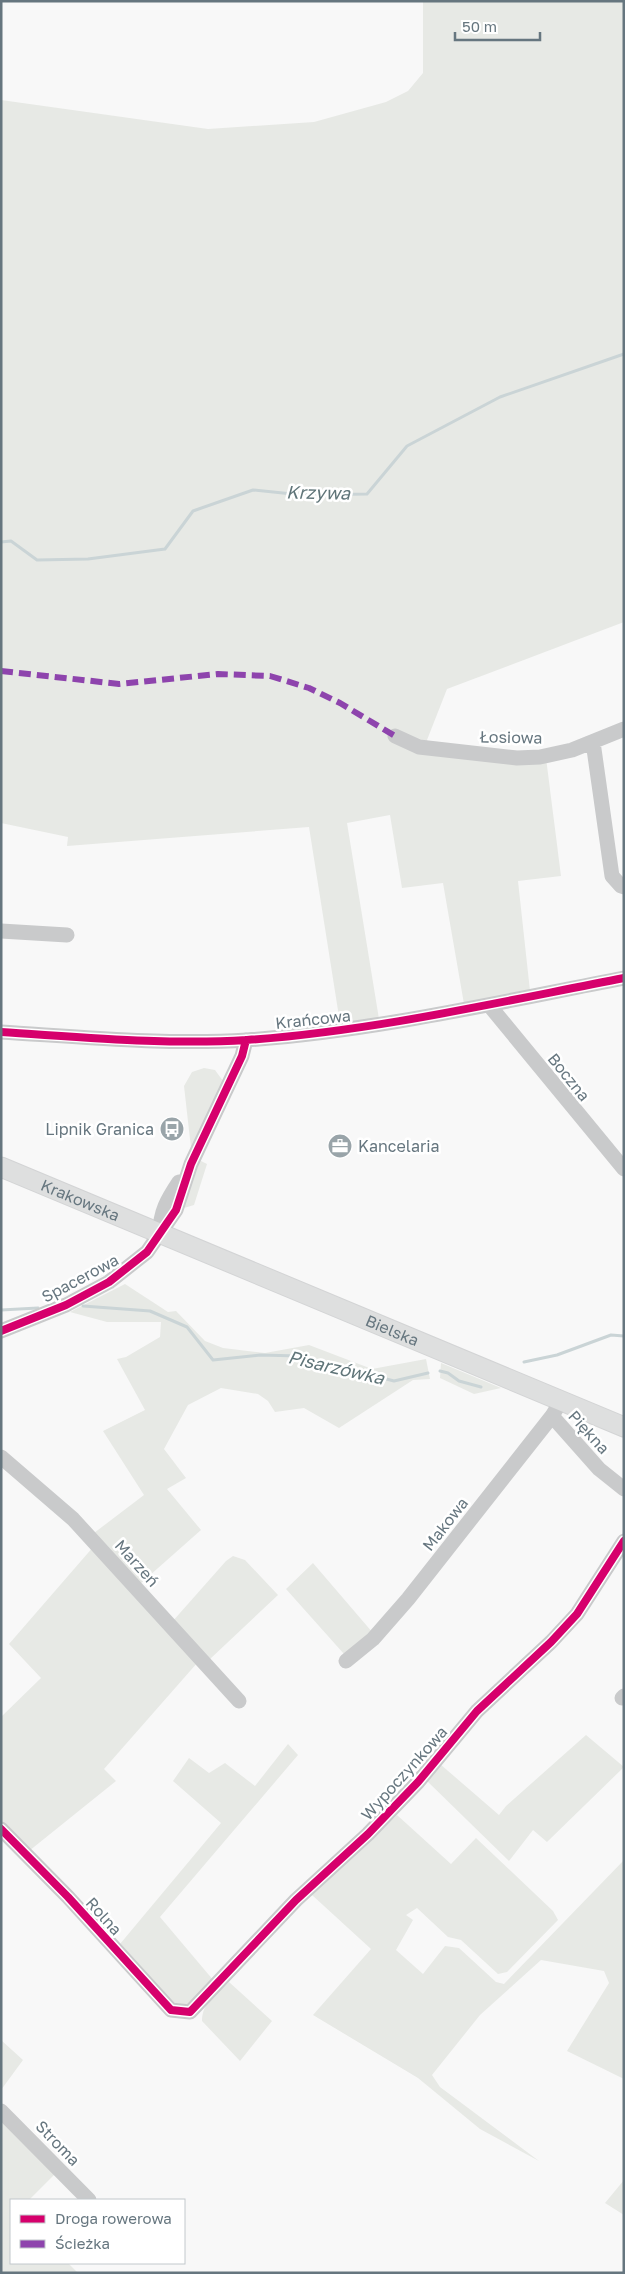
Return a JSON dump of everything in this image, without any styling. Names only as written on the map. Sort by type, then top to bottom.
[{"type":"main road","name":"Krakowska","points":[[1,1167],[160,1233]]},
{"type":"main road","name":"Bielska","points":[[160,1233],[557,1409],[624,1427]]},
{"type":"street","name":"Łosiowa","points":[[395,736],[420,747],[517,758],[557,754],[624,729]]},
{"type":"street","points":[[593,742],[612,876],[620,886],[624,887]]},
{"type":"street","points":[[1,931],[67,935]]},
{"type":"street","name":"Krańcowa","points":[[1,1032],[162,1040],[246,1040],[358,1028],[489,1005],[624,978]]},
{"type":"street","name":"Boczna","points":[[489,1005],[624,1169]]},
{"type":"street","name":"Spacerowa","points":[[1,1331],[66,1305],[109,1282],[147,1252],[176,1210],[191,1164],[242,1056],[246,1040]]},
{"type":"street","name":"Piękna","points":[[557,1409],[599,1468],[624,1489]]},
{"type":"street","name":"Makowa","points":[[346,1661],[372,1639],[408,1599],[557,1409]]},
{"type":"street","name":"Marzeń","points":[[1,1457],[73,1518],[239,1701]]},
{"type":"street","name":"Wypoczynkowa","points":[[190,2012],[296,1900],[368,1834],[418,1782],[477,1711],[551,1642],[577,1614],[624,1541]]},
{"type":"street","name":"Rolna","points":[[1,1829],[68,1897],[171,2010],[190,2012]]},
{"type":"street","name":"Stroma","points":[[1,2110],[88,2199]]},
{"type":"shaded area","points":[[423,1],[624,1],[624,622],[447,689],[427,740],[430,746],[546,758],[561,876],[518,881],[530,991],[464,1004],[443,883],[402,888],[390,815],[347,823],[379,1019],[340,1023],[309,827],[67,846],[68,837],[1,823],[1,100],[208,129],[314,122],[386,102],[408,91],[423,73]]},
{"type":"shaded area","points":[[204,1068],[215,1070],[223,1081],[191,1148],[184,1086],[192,1072]]},
{"type":"shaded area","points":[[201,1161],[207,1164],[194,1205],[184,1208],[198,1162]]},
{"type":"shaded area","points":[[125,1284],[168,1312],[176,1311],[205,1341],[223,1348],[265,1353],[309,1345],[372,1369],[426,1359],[430,1379],[413,1380],[339,1428],[304,1408],[275,1412],[268,1401],[258,1394],[221,1388],[188,1405],[164,1449],[186,1478],[167,1489],[201,1530],[140,1584],[94,1533],[144,1495],[103,1431],[145,1410],[117,1359],[126,1357],[160,1337],[161,1322],[107,1322],[70,1312]]},
{"type":"shaded area","points":[[441,1363],[501,1388],[474,1394],[440,1378]]},
{"type":"shaded area","points":[[94,1546],[198,1662],[104,1769],[116,1781],[29,1851],[1,1821],[1,1717],[41,1678],[9,1644]]},
{"type":"shaded area","points":[[233,1556],[245,1560],[278,1595],[209,1660],[172,1622],[226,1561]]},
{"type":"shaded area","points":[[313,1563],[373,1633],[344,1654],[286,1589]]},
{"type":"shaded area","points":[[586,1735],[624,1767],[547,1842],[533,1830],[509,1861],[426,1780],[440,1764],[499,1815],[506,1806]]},
{"type":"shaded area","points":[[288,1744],[298,1755],[160,1917],[214,1981],[192,2005],[172,2003],[120,1944],[221,1823],[173,1781],[189,1758],[209,1773],[225,1763],[255,1786]]},
{"type":"shaded area","points":[[397,1815],[451,1864],[476,1838],[553,1911],[558,1920],[507,1972],[498,1974],[461,1940],[448,1937],[417,1908],[406,1915],[413,1920],[396,1950],[423,1974],[445,1946],[459,1948],[496,1982],[504,1984],[624,1860],[624,2079],[567,2051],[609,1983],[604,1971],[541,1960],[480,2015],[432,2075],[440,2087],[539,2161],[480,2129],[418,2078],[313,2015],[371,1949],[312,1895]]},
{"type":"shaded area","points":[[229,1982],[272,2021],[240,2061],[202,2021],[207,2004]]},
{"type":"shaded area","points":[[1,2040],[23,2060],[1,2090]]},
{"type":"shaded area","points":[[1,2115],[57,2172],[30,2199],[10,2199],[10,2264],[69,2264],[78,2273],[1,2273]]},
{"type":"shaded area","points":[[624,2180],[624,2215],[605,2203]]},
{"type":"waterway","name":"Krzywa","points":[[1,542],[11,541],[37,560],[88,559],[165,549],[193,511],[253,490],[302,495],[367,494],[407,446],[500,397],[624,354]]},
{"type":"waterway","name":"Pisarzówka","points":[[83,1306],[150,1311],[187,1327],[213,1360],[260,1355],[299,1356],[394,1381],[428,1373]]},
{"type":"waterway","name":"Pisarzówka","points":[[1,1310],[38,1308]]},
{"type":"waterway","name":"Pisarzówka","points":[[524,1362],[557,1355],[611,1335],[624,1336]]},
{"type":"waterway","name":"Pisarzówka","points":[[440,1371],[448,1373],[459,1381],[481,1387]]},
{"type":"marked path","points":[[1,671],[119,684],[218,674],[270,676],[309,688],[340,703],[395,736]]},
{"type":"cycle path","points":[[1,1032],[186,1042],[295,1036],[389,1023],[624,978]]},
{"type":"cycle path","points":[[1,1331],[66,1305],[109,1282],[147,1252],[176,1210],[191,1164],[242,1056],[246,1040]]},
{"type":"cycle path","points":[[1,1829],[68,1897],[171,2010],[190,2012],[296,1900],[368,1834],[418,1782],[477,1711],[551,1642],[577,1614],[624,1541]]},
{"type":"place","name":"Lipnik Granica","points":[[172,1129]]},
{"type":"place","name":"Kancelaria","points":[[340,1146]]}]
